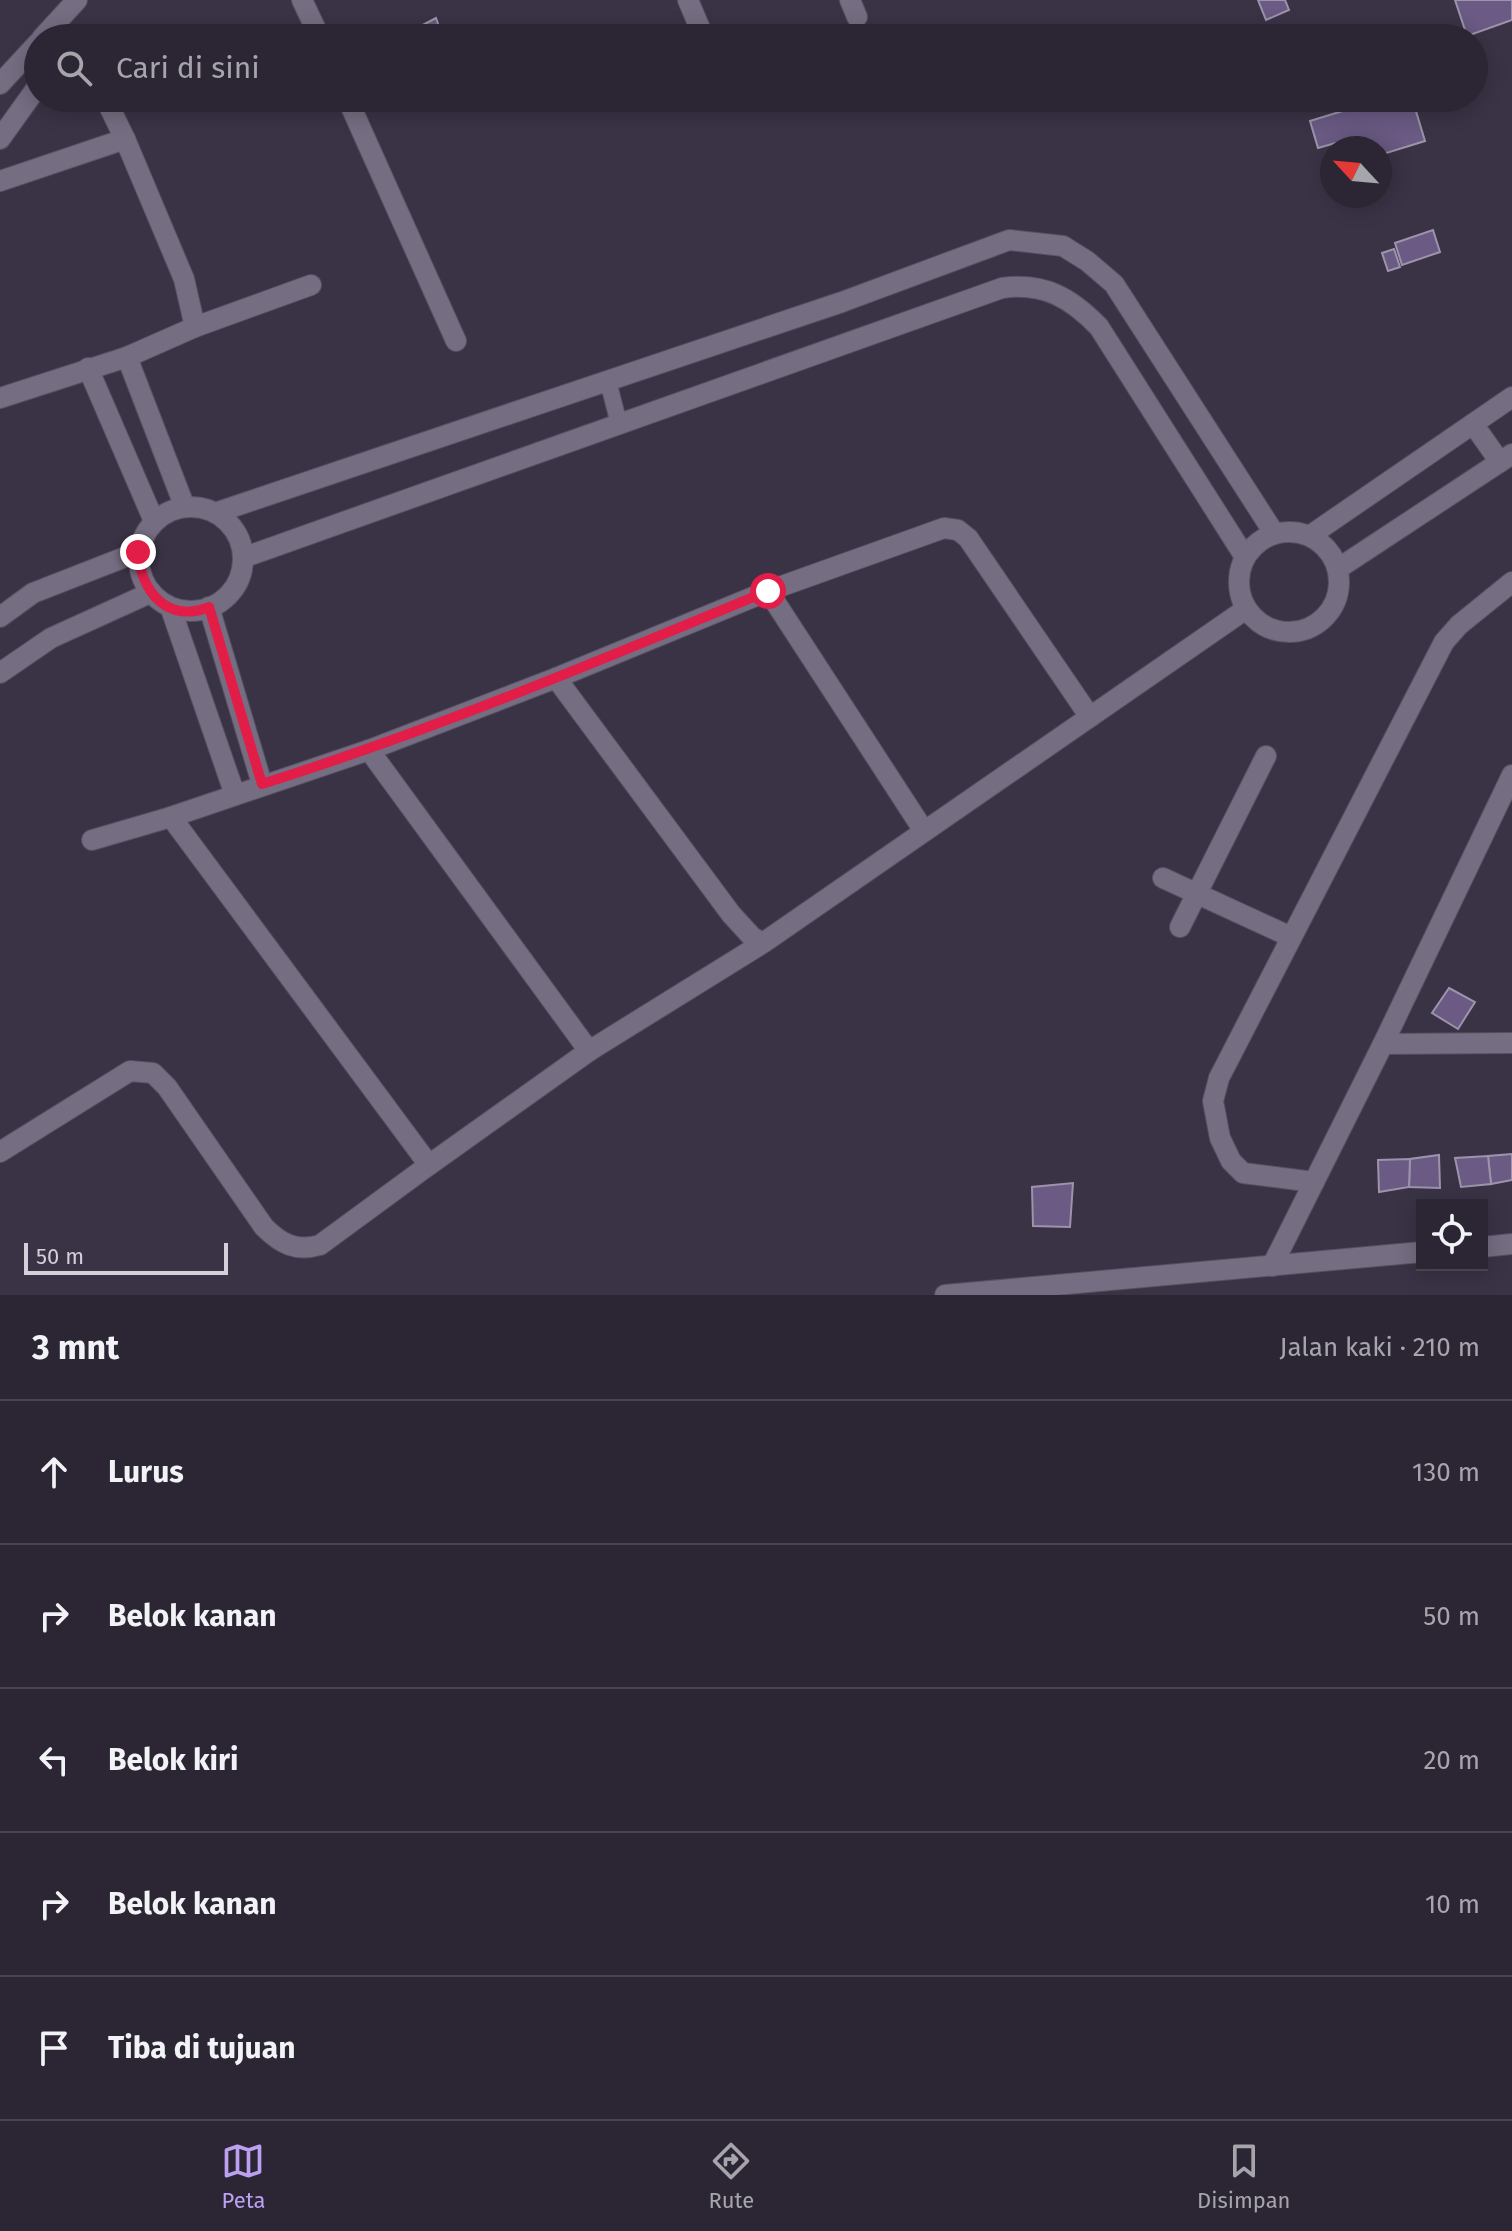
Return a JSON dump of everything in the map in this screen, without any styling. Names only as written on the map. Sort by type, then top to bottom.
[{"type":"street","points":[[55,24],[77,0]]},
{"type":"street","points":[[302,0],[313,24]]},
{"type":"street","points":[[688,0],[698,24]]},
{"type":"street","points":[[0,84],[24,58]]},
{"type":"street","points":[[0,139],[24,106]]},
{"type":"street","points":[[112,112],[184,279],[195,327]]},
{"type":"street","points":[[353,112],[456,341]]},
{"type":"street","points":[[0,181],[125,139]]},
{"type":"street","points":[[218,512],[238,531],[245,557],[239,583],[222,603],[197,612],[171,609],[150,593],[140,574],[138,552],[154,521],[184,505],[218,512],[857,297],[1009,240],[1063,246],[1114,284],[1274,533]]},
{"type":"street","points":[[0,398],[127,357],[195,327],[311,285]]},
{"type":"street","points":[[245,557],[1002,288],[1022,285],[1052,292],[1078,305],[1099,327],[1245,557]]},
{"type":"street","points":[[127,357],[184,505]]},
{"type":"street","points":[[88,368],[154,521]]},
{"type":"street","points":[[1146,402],[1177,382]]},
{"type":"street","points":[[1311,535],[1512,397]]},
{"type":"street","points":[[1339,568],[1506,458],[1473,424]]},
{"type":"street","points":[[92,840],[171,817],[369,750],[768,591],[944,528],[958,530],[968,538],[1090,717]]},
{"type":"street","points":[[1293,530],[1311,535],[1329,548],[1339,568],[1340,586],[1335,604],[1325,618],[1310,628],[1292,633],[1274,631],[1258,622],[1246,609],[1240,592],[1239,574],[1245,557],[1257,542],[1274,533],[1293,530]]},
{"type":"street","points":[[0,617],[33,593],[138,552]]},
{"type":"street","points":[[1314,1182],[1243,1173],[1231,1161],[1220,1138],[1213,1101],[1219,1078],[1444,642],[1459,625],[1512,582]]},
{"type":"street","points":[[768,591],[924,831]]},
{"type":"street","points":[[0,673],[51,638],[150,593]]},
{"type":"street","points":[[209,607],[262,784]]},
{"type":"street","points":[[171,609],[235,795]]},
{"type":"street","points":[[0,1152],[130,1071],[153,1073],[167,1087],[264,1227],[278,1241],[307,1248],[320,1245],[589,1051],[763,943],[1246,609]]},
{"type":"street","points":[[556,678],[731,914],[752,937],[763,943]]},
{"type":"street","points":[[369,750],[589,1051]]},
{"type":"street","points":[[1180,927],[1266,756]]},
{"type":"street","points":[[1272,1266],[1512,775]]},
{"type":"street","points":[[171,817],[429,1165]]},
{"type":"street","points":[[1163,878],[1291,937]]},
{"type":"street","points":[[1383,1044],[1512,1043]]},
{"type":"street","points":[[1488,1246],[1512,1244]]},
{"type":"street","points":[[945,1295],[1416,1253]]},
{"type":"lane","points":[[608,381],[619,424]]},
{"type":"building","points":[[1258,0],[1285,0],[1289,10],[1266,20]]},
{"type":"building","points":[[1455,0],[1512,0],[1512,20],[1488,29],[1488,24],[1463,24]]},
{"type":"building","points":[[436,18],[438,24],[425,24]]},
{"type":"building","points":[[1339,112],[1416,112],[1425,141],[1392,151],[1392,136],[1320,136],[1318,148],[1310,121]]},
{"type":"building","points":[[1433,230],[1440,252],[1402,265],[1395,243]]},
{"type":"building","points":[[1394,249],[1400,267],[1388,271],[1382,253]]},
{"type":"building","points":[[1449,988],[1475,1002],[1458,1029],[1432,1013]]},
{"type":"building","points":[[1512,1154],[1512,1180],[1491,1184],[1488,1156]]},
{"type":"building","points":[[1439,1155],[1440,1188],[1409,1187],[1410,1159]]},
{"type":"building","points":[[1488,1156],[1491,1184],[1461,1187],[1455,1158]]},
{"type":"building","points":[[1410,1159],[1409,1187],[1379,1192],[1378,1160]]},
{"type":"building","points":[[1073,1183],[1070,1227],[1033,1226],[1032,1187]]},
{"type":"route","points":[[138,552],[140,574],[150,593],[171,609],[197,612],[209,607],[262,784],[369,750],[768,591]]}]
